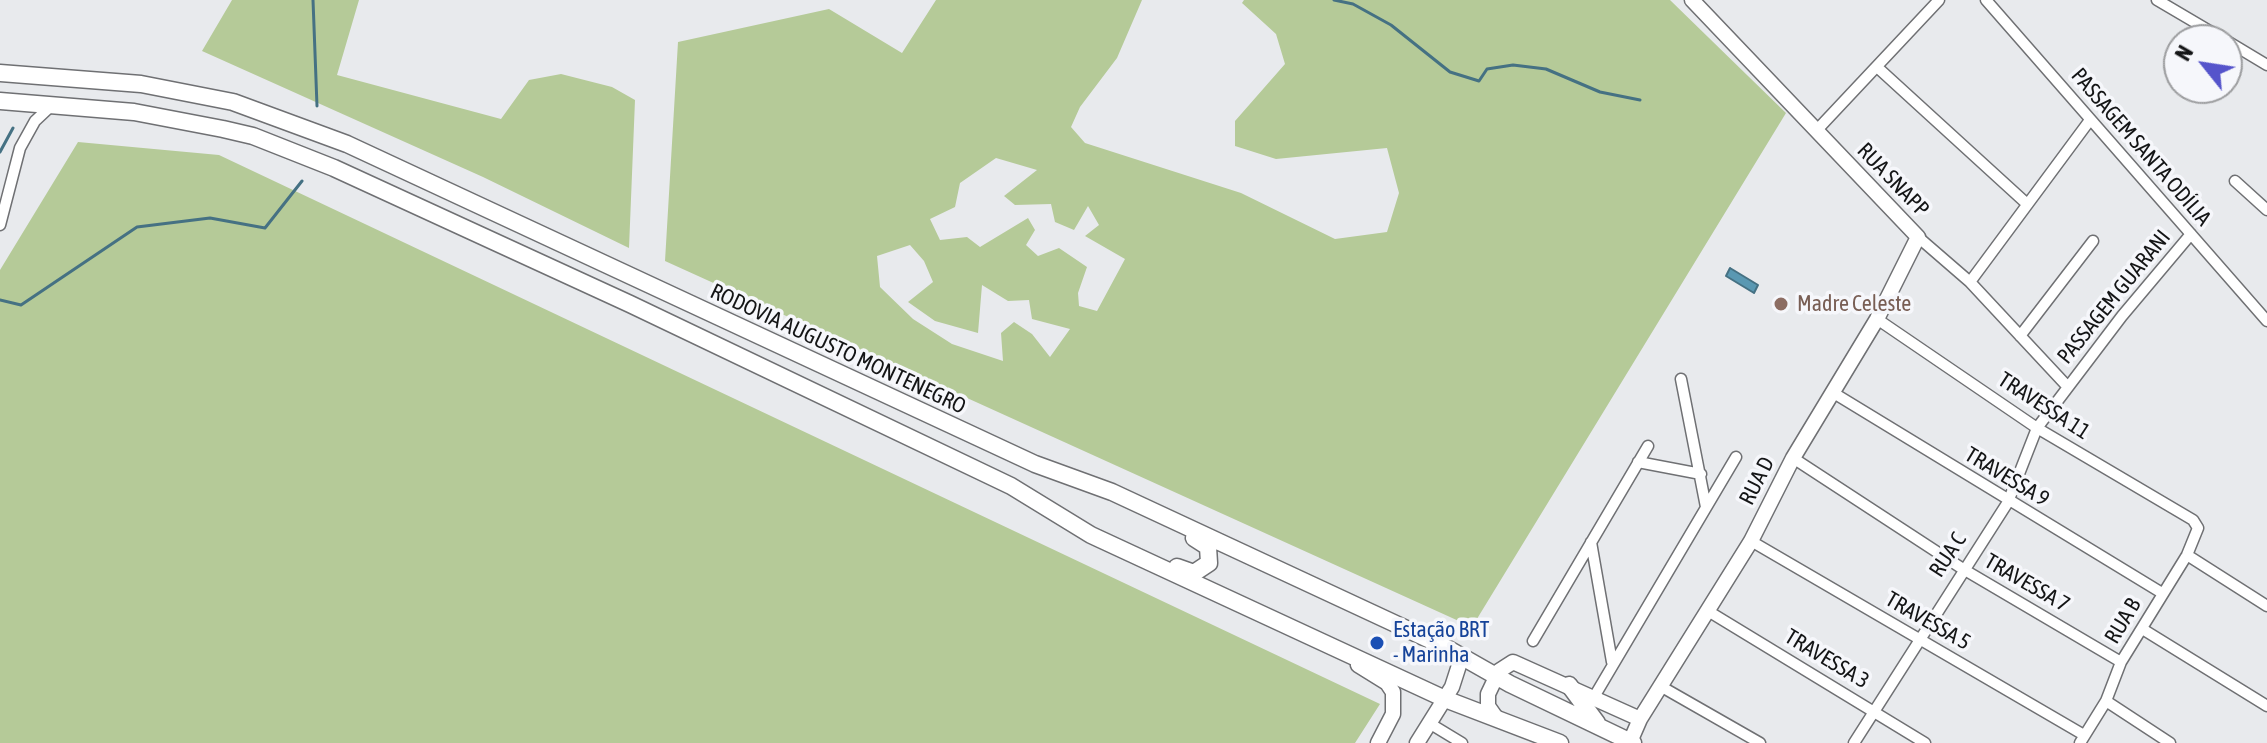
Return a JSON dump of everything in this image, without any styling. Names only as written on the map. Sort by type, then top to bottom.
[{"type":"main road","name":"RUA SNAPP","points":[[1692,0],[1918,237]]},
{"type":"main road","name":"RODOVIA AUGUSTO MONTENEGRO","points":[[0,73],[141,84],[262,110],[347,144],[1035,464],[1112,492],[1462,656],[1496,676],[1632,742]]},
{"type":"main road","points":[[0,101],[134,112],[223,129],[253,136],[334,168],[630,304],[996,479],[1091,535],[1445,699],[1560,743]]},
{"type":"main road","name":"RUA D","points":[[1632,742],[1640,719],[1751,541],[1793,458],[1877,319],[1918,237]]},
{"type":"main road","points":[[1091,535],[1110,534],[1187,572],[1194,573],[1209,563],[1211,555],[1203,542],[1127,506],[1112,492]]},
{"type":"main road","points":[[1313,637],[1387,683],[1393,692],[1393,714],[1378,743]]},
{"type":"main road","points":[[1417,743],[1445,699],[1462,656]]},
{"type":"main road","points":[[1495,716],[1487,702],[1496,676],[1507,664],[1519,662],[1640,719]]},
{"type":"main road","points":[[1569,685],[1601,728]]},
{"type":"street","points":[[1816,131],[1939,0]]},
{"type":"street","name":"PASSAGEM SANTA ODÍLIA","points":[[1986,0],[2267,321]]},
{"type":"street","points":[[2157,0],[2197,24]]},
{"type":"street","points":[[2243,51],[2267,65]]},
{"type":"street","points":[[1877,67],[2026,203]]},
{"type":"street","points":[[0,225],[20,148],[35,121],[53,104]]},
{"type":"street","points":[[1970,282],[2090,120]]},
{"type":"street","points":[[2235,181],[2267,210]]},
{"type":"street","name":"PASSAGEM GUARANI","points":[[2067,386],[2191,234]]},
{"type":"street","name":"RUA SNAPP","points":[[1918,237],[1970,282],[2067,386]]},
{"type":"street","points":[[2020,336],[2093,241]]},
{"type":"street","name":"TRAVESSA 11","points":[[1877,319],[2037,428],[2193,520]]},
{"type":"street","points":[[1681,379],[1706,507]]},
{"type":"street","name":"RUA C","points":[[1854,743],[2008,502],[2037,428],[2067,386]]},
{"type":"street","name":"TRAVESSA 9","points":[[1832,392],[2162,593]]},
{"type":"street","points":[[1533,641],[1648,446]]},
{"type":"street","points":[[1594,697],[1736,457]]},
{"type":"street","name":"TRAVESSA 7","points":[[1793,458],[1963,569],[2121,662]]},
{"type":"street","points":[[1638,462],[1701,474]]},
{"type":"street","name":"RUA B","points":[[2082,739],[2106,701],[2121,662],[2144,630],[2162,593],[2187,555],[2198,528],[2193,520]]},
{"type":"street","name":"TRAVESSA 5","points":[[1751,541],[2082,739]]},
{"type":"street","points":[[1591,542],[1612,662]]},
{"type":"street","points":[[2187,555],[2267,606]]},
{"type":"street","name":"TRAVESSA 3","points":[[1708,611],[1925,743]]},
{"type":"street","points":[[2144,630],[2267,706]]},
{"type":"street","points":[[1662,687],[1760,743]]},
{"type":"street","points":[[2106,701],[2170,743]]},
{"type":"street","points":[[1429,723],[1462,743]]},
{"type":"green space","points":[[232,0],[359,0],[337,75],[501,119],[529,80],[561,74],[612,87],[635,100],[629,248],[483,177],[202,51]]},
{"type":"green space","points":[[936,0],[1142,0],[1117,58],[1080,107],[1071,127],[1085,143],[1241,193],[1335,239],[1387,232],[1399,193],[1387,148],[1276,159],[1235,146],[1235,121],[1285,64],[1276,34],[1242,3],[1244,0],[1670,0],[1786,113],[1472,627],[665,261],[678,42],[829,9],[902,53]],"holes":[[[996,158],[1037,170],[1004,196],[1015,205],[1051,204],[1055,222],[1074,230],[1088,206],[1099,225],[1085,236],[1125,259],[1097,311],[1079,306],[1078,293],[1087,267],[1059,248],[1038,256],[1026,245],[1035,230],[1028,218],[980,247],[967,237],[940,240],[930,219],[955,207],[960,183]],[[910,245],[924,261],[933,282],[908,302],[935,321],[978,333],[982,285],[1008,301],[1029,300],[1032,319],[1070,329],[1050,357],[1032,334],[1014,322],[1001,333],[1003,361],[952,344],[913,319],[880,287],[877,256]]]},
{"type":"green space","points":[[78,142],[219,155],[1380,704],[1355,743],[0,743],[0,270]]},
{"type":"water","points":[[1730,268],[1758,285],[1754,293],[1726,276]]},
{"type":"waterway","points":[[313,0],[317,106]]},
{"type":"waterway","points":[[1334,0],[1353,4],[1391,25],[1450,72],[1479,81],[1487,69],[1513,65],[1546,69],[1600,92],[1640,100]]},
{"type":"waterway","points":[[0,152],[13,128]]},
{"type":"waterway","points":[[0,300],[21,305],[137,227],[210,218],[265,228],[302,181]]},
{"type":"place","name":"Madre Celeste","points":[[1781,304]]},
{"type":"place","name":"Estação BRT - Marinha","points":[[1377,643]]}]
